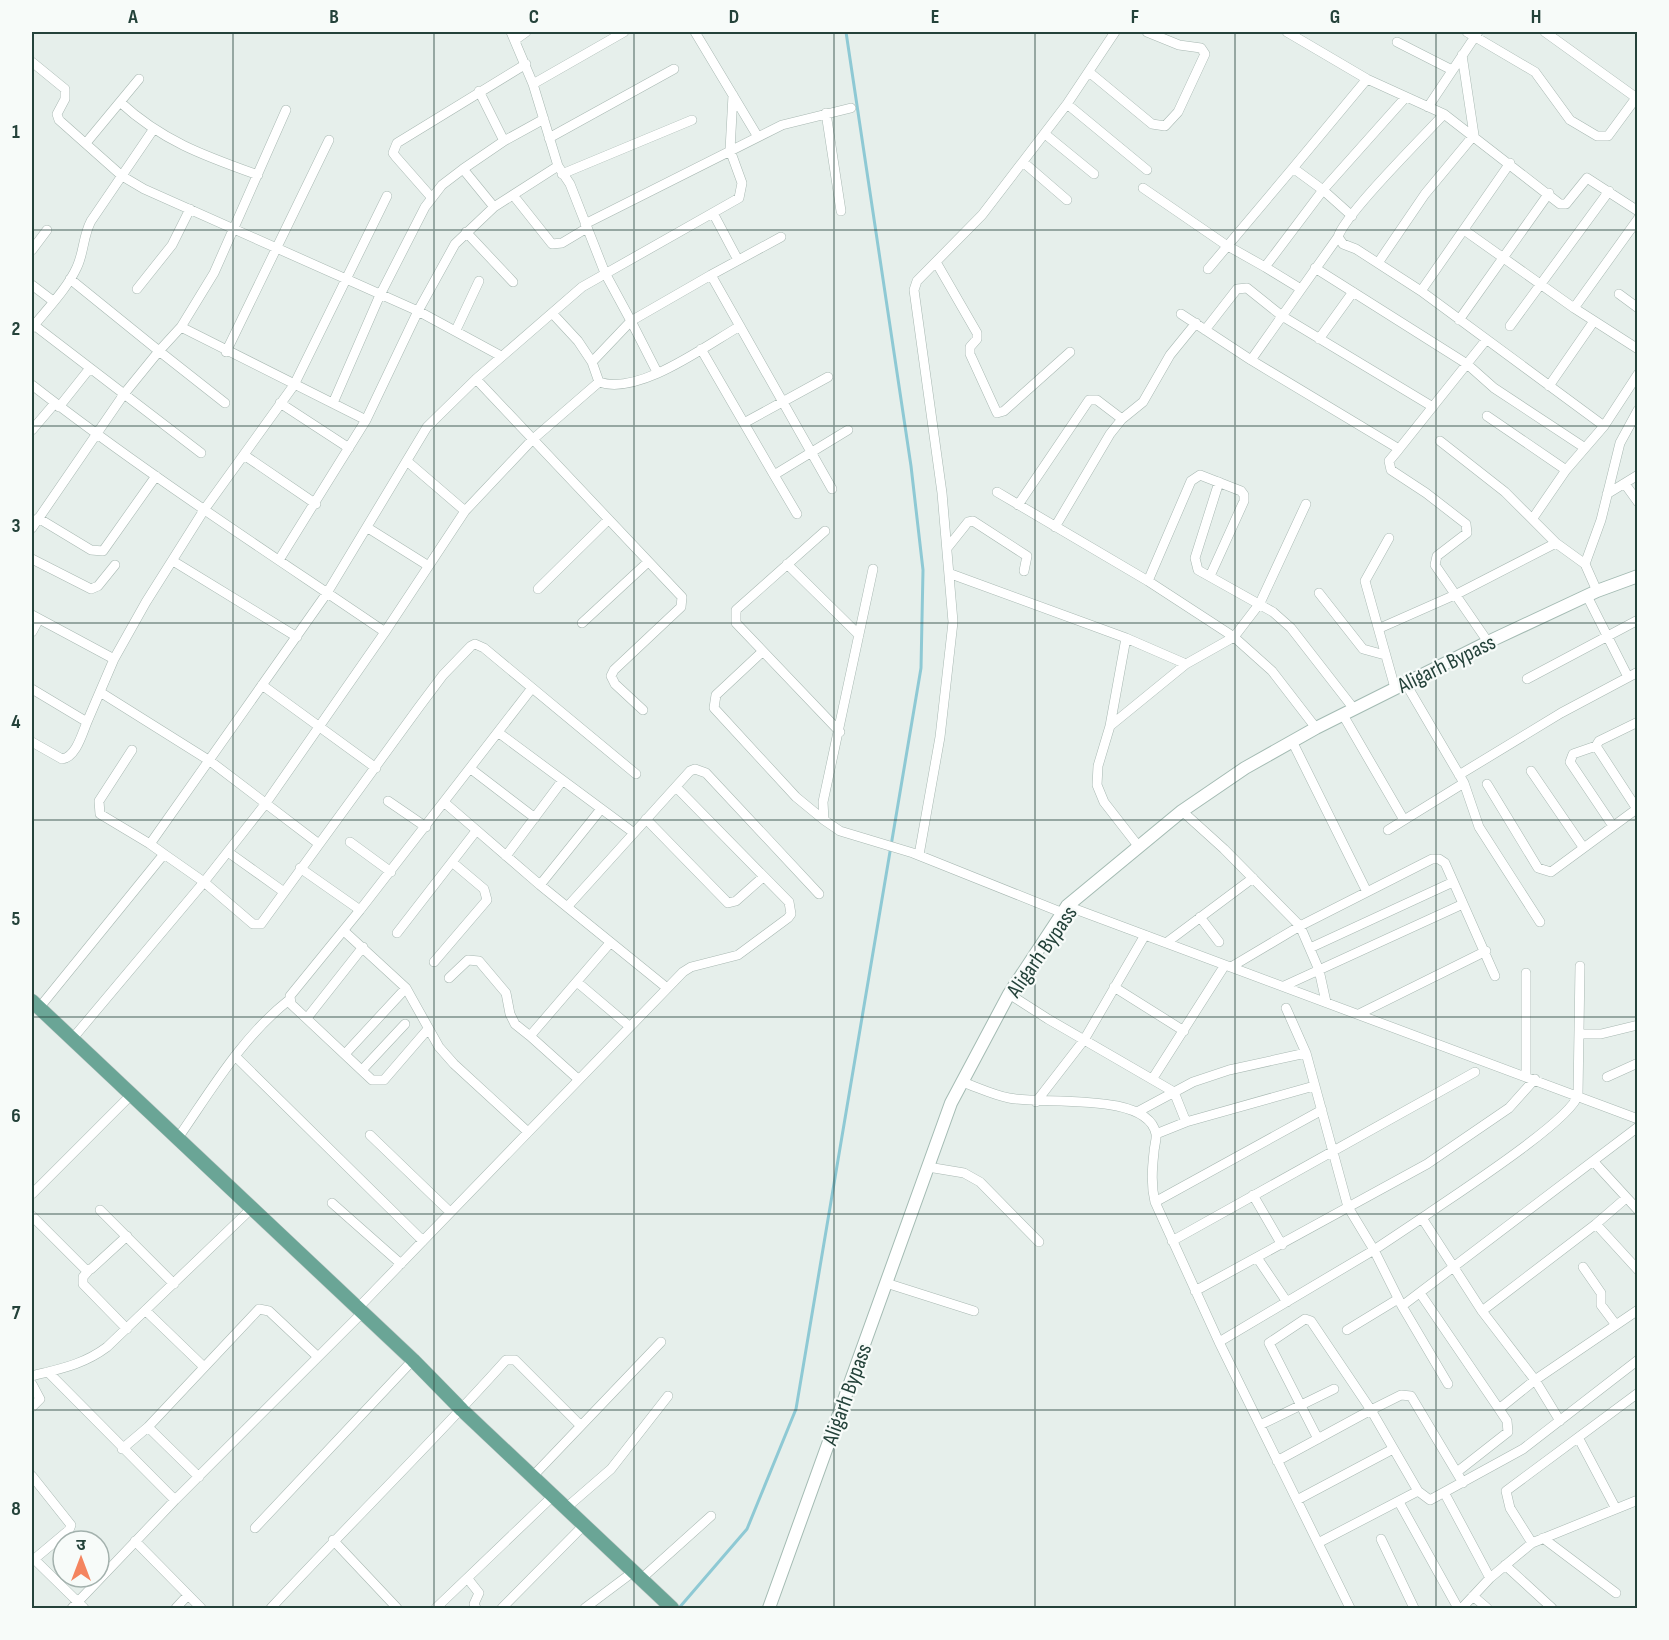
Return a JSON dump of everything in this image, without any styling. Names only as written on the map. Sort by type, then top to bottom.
[{"type":"main road","name":"Aligarh Bypass","points":[[769,1608],[928,1167],[962,1082],[1009,994],[1065,909],[1182,811],[1245,768],[1316,728],[1488,642],[1592,594],[1638,576]]},
{"type":"main road","points":[[35,1004],[413,1360],[462,1410],[668,1607]]},
{"type":"street","points":[[526,32],[513,36],[526,64],[560,170],[570,184],[605,273],[657,372]]},
{"type":"street","points":[[533,84],[624,32]]},
{"type":"street","points":[[695,32],[758,137]]},
{"type":"street","points":[[916,854],[951,657],[953,622],[948,547],[914,299],[917,281],[970,229],[1045,134],[1115,32]]},
{"type":"street","points":[[1089,72],[1152,124],[1165,126],[1178,112],[1205,54],[1201,48],[1167,40],[1147,32]]},
{"type":"street","points":[[1167,40],[1174,32]]},
{"type":"street","points":[[1287,32],[1367,79],[1444,114],[1549,193],[1560,204],[1566,204],[1587,178],[1638,211]]},
{"type":"street","points":[[1428,107],[1462,55],[1473,33],[1534,72],[1570,120],[1596,136],[1608,136],[1637,99],[1545,32]]},
{"type":"street","points":[[1397,42],[1452,70]]},
{"type":"street","points":[[1378,263],[1437,177],[1474,135],[1462,55]]},
{"type":"street","points":[[32,62],[64,89],[65,99],[57,114],[58,120],[122,176],[275,249],[418,311],[501,356]]},
{"type":"street","points":[[432,198],[396,157],[394,147],[526,64]]},
{"type":"street","points":[[549,138],[674,69]]},
{"type":"street","points":[[86,143],[139,79]]},
{"type":"street","points":[[1209,269],[1226,245],[1367,79]]},
{"type":"street","points":[[479,92],[504,141]]},
{"type":"street","points":[[150,844],[327,592],[427,428],[476,378],[582,287],[734,201],[742,191],[730,150],[733,94]]},
{"type":"street","points":[[1265,267],[1323,190],[1405,98]]},
{"type":"street","points":[[120,102],[153,130],[205,156],[258,175]]},
{"type":"street","points":[[1067,104],[1147,170]]},
{"type":"street","points":[[513,195],[552,244],[562,243],[586,226],[730,150],[798,119],[851,108]]},
{"type":"street","points":[[32,528],[124,394],[181,327],[214,273],[286,110]]},
{"type":"street","points":[[826,113],[841,211]]},
{"type":"street","points":[[1251,360],[1338,237],[1340,230],[1444,114]]},
{"type":"street","points":[[333,403],[380,295],[432,198],[442,185],[463,169],[504,141],[544,119]]},
{"type":"street","points":[[279,560],[316,504],[366,420],[418,311],[446,260],[466,232],[494,207],[560,170],[692,120]]},
{"type":"street","points":[[153,130],[85,232],[78,265],[70,279],[33,327],[201,453]]},
{"type":"street","points":[[1045,134],[1094,174]]},
{"type":"street","points":[[226,352],[329,140]]},
{"type":"street","points":[[1023,162],[1067,200]]},
{"type":"street","points":[[1421,291],[1510,163]]},
{"type":"street","points":[[1293,168],[1323,190],[1352,216]]},
{"type":"street","points":[[463,169],[494,207]]},
{"type":"street","points":[[1143,188],[1226,245],[1301,289]]},
{"type":"street","points":[[1510,326],[1609,191]]},
{"type":"street","points":[[1459,320],[1549,193]]},
{"type":"street","points":[[32,742],[62,759],[72,754],[114,659],[204,510],[294,385],[387,196]]},
{"type":"street","points":[[137,289],[172,245],[190,209]]},
{"type":"street","points":[[713,213],[738,260]]},
{"type":"street","points":[[1574,308],[1638,219]]},
{"type":"street","points":[[32,250],[47,230]]},
{"type":"street","points":[[1464,230],[1574,308],[1636,344]]},
{"type":"street","points":[[466,232],[513,282]]},
{"type":"street","points":[[592,362],[632,321],[781,237]]},
{"type":"street","points":[[1338,237],[1343,244],[1421,291],[1604,426]]},
{"type":"street","points":[[936,262],[976,333],[977,339],[970,347],[970,354],[997,413],[1004,411],[1070,352]]},
{"type":"street","points":[[1315,268],[1467,364],[1494,388],[1585,448]]},
{"type":"street","points":[[711,275],[809,453],[832,489]]},
{"type":"street","points":[[70,279],[225,403]]},
{"type":"street","points":[[456,330],[479,281]]},
{"type":"street","points":[[32,285],[52,301]]},
{"type":"street","points":[[1205,330],[1238,289],[1247,288],[1282,316],[1433,407]]},
{"type":"street","points":[[1318,339],[1353,292]]},
{"type":"street","points":[[1619,294],[1638,308]]},
{"type":"street","points":[[552,313],[578,341],[592,362],[599,382]]},
{"type":"street","points":[[1181,314],[1251,360],[1399,449]]},
{"type":"street","points":[[1549,386],[1594,321]]},
{"type":"street","points":[[1054,527],[1087,469],[1122,419],[1143,402],[1170,355],[1196,323]]},
{"type":"street","points":[[599,382],[610,386],[624,386],[657,372],[740,326]]},
{"type":"street","points":[[181,327],[226,352],[366,420]]},
{"type":"street","points":[[1486,340],[1389,461],[1390,470],[1426,493],[1466,524],[1464,536],[1435,560],[1488,642]]},
{"type":"street","points":[[700,349],[797,514]]},
{"type":"street","points":[[32,430],[90,368]]},
{"type":"street","points":[[1533,518],[1566,470],[1604,426],[1638,374]]},
{"type":"street","points":[[744,423],[828,377]]},
{"type":"street","points":[[476,378],[682,597],[681,607],[614,670],[611,676],[612,681],[643,710]]},
{"type":"street","points":[[73,1038],[204,882],[266,803],[321,726],[465,511],[532,440],[599,382]]},
{"type":"street","points":[[32,385],[96,435],[385,632]]},
{"type":"street","points":[[1018,505],[1089,400],[1097,400],[1122,419]]},
{"type":"street","points":[[280,404],[350,448]]},
{"type":"street","points":[[1628,677],[1606,636],[1585,564],[1601,520],[1620,443],[1638,410]]},
{"type":"street","points":[[1487,416],[1566,470]]},
{"type":"street","points":[[774,475],[848,430]]},
{"type":"street","points":[[1440,441],[1498,486],[1556,543],[1585,564]]},
{"type":"street","points":[[244,455],[316,504]]},
{"type":"street","points":[[408,462],[465,511]]},
{"type":"street","points":[[1148,581],[1191,481],[1200,475],[1241,491],[1244,501],[1210,576]]},
{"type":"street","points":[[1607,494],[1638,475]]},
{"type":"street","points":[[38,518],[90,550],[103,551],[156,476]]},
{"type":"street","points":[[1220,482],[1195,558],[1198,570],[1260,603],[1290,628],[1348,712],[1404,820]]},
{"type":"street","points":[[1625,484],[1636,496]]},
{"type":"street","points":[[997,492],[1148,581],[1234,637],[1272,671],[1316,728]]},
{"type":"street","points":[[1110,726],[1186,664],[1234,637],[1260,603],[1306,504]]},
{"type":"street","points":[[538,589],[608,520]]},
{"type":"street","points":[[948,547],[968,522],[973,521],[1027,556],[1024,571]]},
{"type":"street","points":[[368,528],[427,565]]},
{"type":"street","points":[[825,531],[736,610],[734,616],[736,623],[762,652],[840,732]]},
{"type":"street","points":[[1389,538],[1366,574],[1365,581],[1380,628],[1385,655],[1400,686],[1462,779],[1479,827],[1540,922]]},
{"type":"street","points":[[1380,628],[1457,594],[1556,543]]},
{"type":"street","points":[[32,559],[92,590],[115,565]]},
{"type":"street","points":[[173,561],[297,637]]},
{"type":"street","points":[[582,623],[648,562]]},
{"type":"street","points":[[788,564],[859,635]]},
{"type":"street","points":[[824,820],[823,802],[840,732],[873,568]]},
{"type":"street","points":[[951,574],[1126,638],[1186,664]]},
{"type":"street","points":[[1319,593],[1363,649],[1385,655]]},
{"type":"street","points":[[32,632],[35,617],[114,659]]},
{"type":"street","points":[[1527,679],[1638,620]]},
{"type":"street","points":[[1126,638],[1110,726],[1098,766],[1098,785],[1104,802],[1139,847]]},
{"type":"street","points":[[132,750],[99,801],[100,814],[150,844],[204,882],[257,925],[261,924],[443,675],[475,644],[484,648],[636,774]]},
{"type":"street","points":[[762,652],[716,694],[714,708],[796,797],[840,831],[916,854],[1065,909],[1145,935],[1359,1014],[1576,1100],[1638,1119]]},
{"type":"street","points":[[1388,830],[1561,713],[1638,672]]},
{"type":"street","points":[[262,685],[376,768]]},
{"type":"street","points":[[178,1138],[257,1028],[289,1000],[471,770],[532,688]]},
{"type":"street","points":[[32,689],[87,722]]},
{"type":"street","points":[[100,692],[210,761],[319,843]]},
{"type":"street","points":[[1613,825],[1570,762],[1573,754],[1596,746],[1599,741],[1638,722]]},
{"type":"street","points":[[499,733],[634,833]]},
{"type":"street","points":[[1293,741],[1367,892]]},
{"type":"street","points":[[1486,784],[1538,868],[1551,872],[1637,809],[1596,746]]},
{"type":"street","points":[[568,906],[690,771],[701,769],[819,894]]},
{"type":"street","points":[[471,770],[535,818]]},
{"type":"street","points":[[1531,771],[1583,847]]},
{"type":"street","points":[[506,856],[562,781]]},
{"type":"street","points":[[32,1477],[71,1525],[69,1530],[33,1560],[78,1607],[174,1500],[318,1357],[450,1212],[667,988],[691,967],[738,955],[789,918],[791,914],[789,902],[675,787]]},
{"type":"street","points":[[388,801],[426,827]]},
{"type":"street","points":[[445,803],[540,885],[667,988]]},
{"type":"street","points":[[540,885],[601,809]]},
{"type":"street","points":[[1182,811],[1300,926],[1319,970],[1326,1002]]},
{"type":"street","points":[[646,819],[728,903],[736,902],[763,877]]},
{"type":"street","points":[[396,933],[476,831]]},
{"type":"street","points":[[350,842],[391,872]]},
{"type":"street","points":[[228,852],[284,892]]},
{"type":"street","points":[[35,1004],[164,854]]},
{"type":"street","points":[[1153,1078],[1228,966],[1300,926],[1432,859],[1439,859],[1445,863],[1486,951],[1495,976]]},
{"type":"street","points":[[434,962],[487,900],[484,889],[452,862]]},
{"type":"street","points":[[300,868],[360,910]]},
{"type":"street","points":[[1166,943],[1253,878]]},
{"type":"street","points":[[1310,948],[1453,882]]},
{"type":"street","points":[[1284,986],[1463,904]]},
{"type":"street","points":[[1200,917],[1219,942]]},
{"type":"street","points":[[344,931],[406,988],[429,1029],[454,1064],[528,1132]]},
{"type":"street","points":[[1036,1102],[1084,1040],[1145,935]]},
{"type":"street","points":[[530,1036],[610,943]]},
{"type":"street","points":[[307,1018],[363,947]]},
{"type":"street","points":[[1359,1014],[1486,951]]},
{"type":"street","points":[[449,978],[468,960],[479,961],[506,993],[510,1014],[515,1024],[578,1079]]},
{"type":"street","points":[[1219,1342],[1374,1250],[1422,1218],[1544,1131],[1576,1100],[1580,966]]},
{"type":"street","points":[[1195,1291],[1258,1259],[1427,1164],[1473,1135],[1509,1108],[1531,1082],[1526,973]]},
{"type":"street","points":[[577,982],[629,1026]]},
{"type":"street","points":[[1114,987],[1184,1031]]},
{"type":"street","points":[[345,1054],[406,988]]},
{"type":"street","points":[[1009,994],[1174,1092],[1186,1122]]},
{"type":"street","points":[[289,1000],[372,1080],[384,1080],[429,1029]]},
{"type":"street","points":[[1286,1008],[1306,1053],[1348,1207],[1448,1384]]},
{"type":"street","points":[[362,1070],[405,1024]]},
{"type":"street","points":[[1579,1034],[1601,1034],[1638,1025]]},
{"type":"street","points":[[1139,1111],[1193,1082],[1229,1070],[1306,1053]]},
{"type":"street","points":[[235,1056],[423,1241]]},
{"type":"street","points":[[1607,1077],[1638,1063]]},
{"type":"street","points":[[1172,1241],[1475,1072]]},
{"type":"street","points":[[962,1082],[1007,1098],[1036,1102],[1119,1105],[1139,1111],[1147,1118],[1156,1134],[1151,1186],[1155,1202],[1219,1342],[1350,1608]]},
{"type":"street","points":[[1156,1134],[1186,1122],[1314,1086]]},
{"type":"street","points":[[32,1194],[132,1094]]},
{"type":"street","points":[[1155,1202],[1322,1110]]},
{"type":"street","points":[[1347,1330],[1420,1293],[1638,1127]]},
{"type":"street","points":[[369,1135],[450,1212]]},
{"type":"street","points":[[1594,1162],[1638,1210]]},
{"type":"street","points":[[928,1167],[964,1173],[980,1182],[1039,1242]]},
{"type":"street","points":[[1253,1195],[1282,1245]]},
{"type":"street","points":[[1482,1311],[1596,1224],[1626,1198]]},
{"type":"street","points":[[332,1203],[401,1264]]},
{"type":"street","points":[[32,1376],[71,1367],[91,1359],[127,1329],[252,1208]]},
{"type":"street","points":[[100,1210],[174,1284]]},
{"type":"street","points":[[32,1216],[83,1268],[88,1270]]},
{"type":"street","points":[[1422,1218],[1452,1267],[1534,1380],[1560,1421]]},
{"type":"street","points":[[1596,1224],[1638,1270]]},
{"type":"street","points":[[127,1236],[88,1270],[82,1280],[127,1329]]},
{"type":"street","points":[[1258,1259],[1287,1302]]},
{"type":"street","points":[[1583,1267],[1601,1293],[1601,1305],[1616,1325]]},
{"type":"street","points":[[886,1283],[974,1311]]},
{"type":"street","points":[[1420,1293],[1507,1421],[1508,1432],[1457,1472]]},
{"type":"street","points":[[122,1449],[148,1427],[203,1366],[262,1307],[318,1357]]},
{"type":"street","points":[[1499,1408],[1534,1380],[1638,1310]]},
{"type":"street","points":[[146,1311],[203,1366]]},
{"type":"street","points":[[1318,1439],[1269,1343],[1305,1319],[1311,1322],[1371,1410],[1418,1491],[1430,1500],[1445,1494],[1523,1449],[1638,1360]]},
{"type":"street","points":[[533,1476],[661,1342]]},
{"type":"street","points":[[271,1608],[333,1540],[510,1359],[515,1360],[580,1425]]},
{"type":"street","points":[[255,1528],[413,1360]]},
{"type":"street","points":[[48,1372],[174,1500]]},
{"type":"street","points":[[32,1384],[40,1399],[32,1407]]},
{"type":"street","points":[[1260,1425],[1334,1389]]},
{"type":"street","points":[[1532,1543],[1510,1508],[1506,1491],[1638,1393]]},
{"type":"street","points":[[1277,1461],[1401,1395],[1411,1396],[1463,1483]]},
{"type":"street","points":[[566,1508],[611,1469],[668,1396]]},
{"type":"street","points":[[148,1427],[199,1477]]},
{"type":"street","points":[[1579,1439],[1615,1507]]},
{"type":"street","points":[[1297,1500],[1393,1449]]},
{"type":"street","points":[[1318,1543],[1418,1491]]},
{"type":"street","points":[[1445,1494],[1490,1578]]},
{"type":"street","points":[[436,1608],[553,1496]]},
{"type":"street","points":[[1399,1502],[1460,1608],[1490,1578],[1532,1543],[1615,1507],[1638,1500]]},
{"type":"street","points":[[585,1608],[637,1576],[711,1516]]},
{"type":"street","points":[[502,1608],[584,1525]]},
{"type":"street","points":[[1543,1538],[1616,1593]]},
{"type":"street","points":[[1381,1539],[1414,1608]]},
{"type":"street","points":[[333,1540],[397,1608]]},
{"type":"street","points":[[135,1541],[201,1608]]},
{"type":"street","points":[[1505,1565],[1552,1608]]},
{"type":"street","points":[[468,1579],[479,1593],[474,1604],[476,1608]]},
{"type":"street","points":[[176,1608],[188,1595]]},
{"type":"street","points":[[1473,1596],[1487,1608]]},
{"type":"waterway","points":[[679,1608],[747,1529],[796,1409],[921,668],[923,570],[911,466],[846,32]]}]
